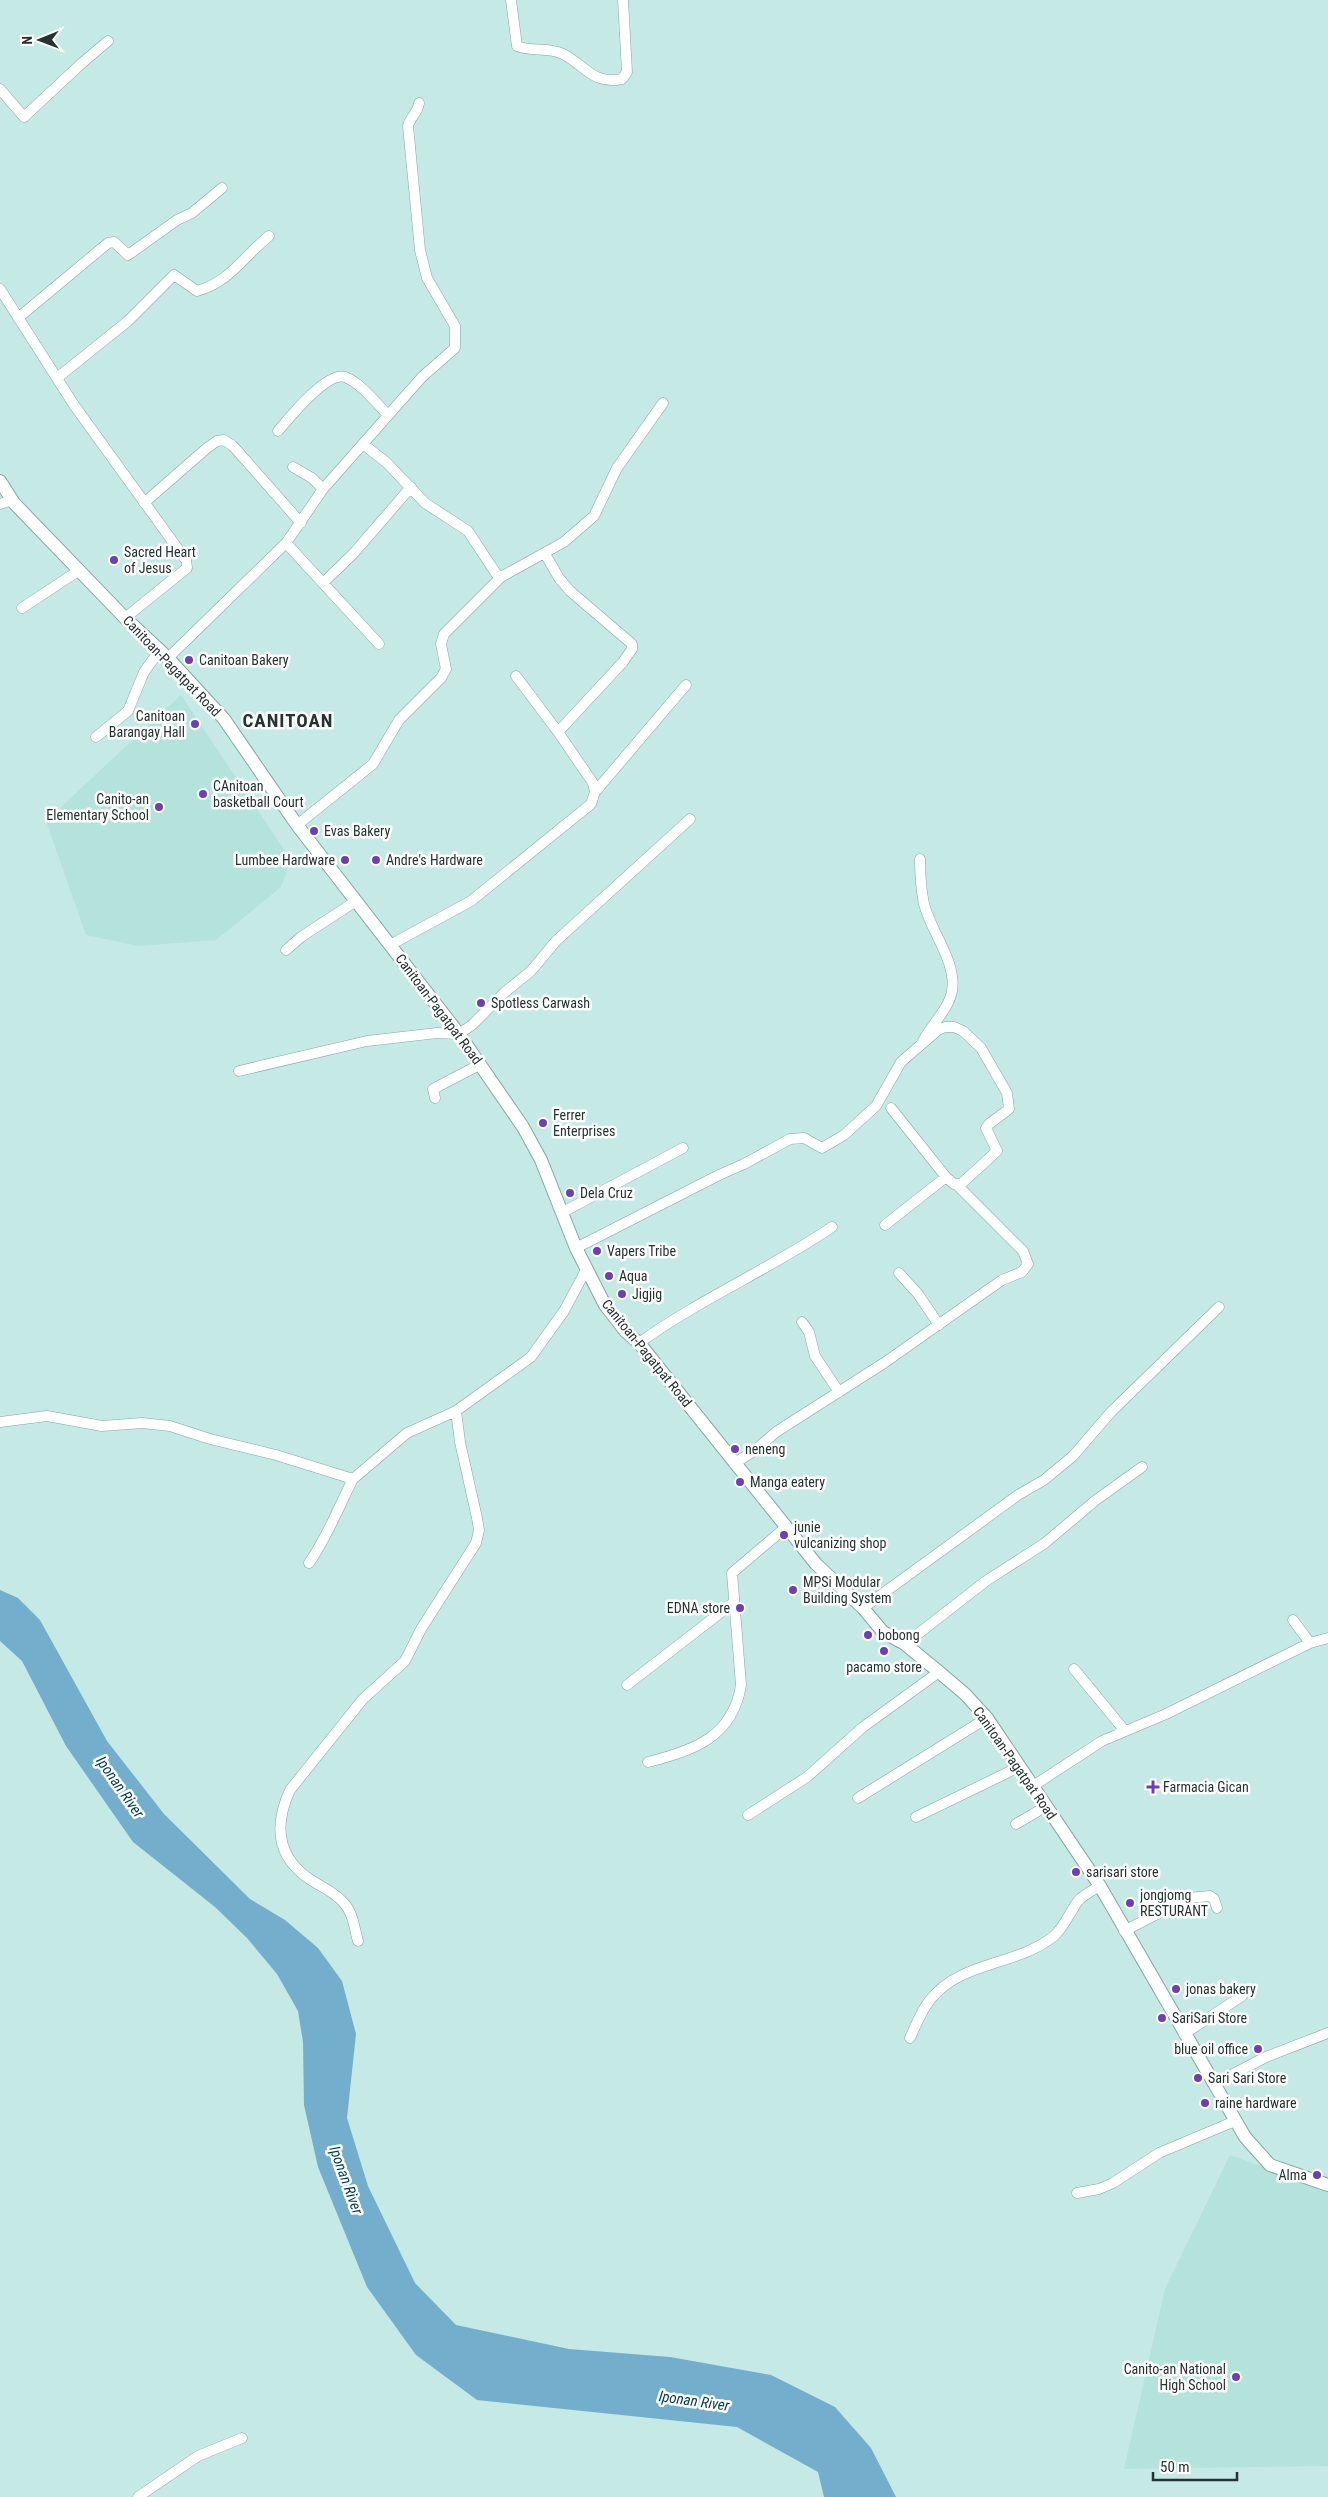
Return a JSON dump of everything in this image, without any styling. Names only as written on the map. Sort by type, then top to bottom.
[{"type":"street","points":[[511,0],[517,46],[526,50],[542,49],[562,54],[599,79],[609,82],[622,80],[627,72],[623,0]]},
{"type":"street","points":[[0,89],[24,117],[108,41]]},
{"type":"street","points":[[96,737],[128,711],[144,672],[286,543],[323,490],[422,377],[454,348],[456,343],[455,326],[427,278],[420,250],[408,126],[418,110],[419,103]]},
{"type":"street","points":[[18,318],[108,243],[114,242],[128,255],[177,220],[192,212],[222,188]]},
{"type":"street","points":[[57,378],[128,321],[174,275],[197,291],[209,288],[222,281],[255,247],[269,236]]},
{"type":"street","points":[[0,289],[57,378],[186,560],[187,568],[125,618]]},
{"type":"street","points":[[278,431],[311,395],[331,378],[336,377],[344,377],[357,385],[388,415]]},
{"type":"street","points":[[297,825],[373,764],[399,720],[444,674],[446,669],[441,640],[444,634],[499,578],[564,542],[594,516],[617,468],[663,403]]},
{"type":"street","points":[[144,503],[207,448],[217,441],[224,440],[301,523]]},
{"type":"street","points":[[363,444],[387,463],[426,503],[468,532],[499,578]]},
{"type":"street","points":[[293,467],[312,478],[323,490]]},
{"type":"street","name":"Canitoan-Pagatpat Road","points":[[0,481],[6,502],[164,654],[224,719],[297,825],[459,1034],[523,1127],[541,1160],[586,1270],[605,1305],[626,1332],[639,1343],[816,1564],[863,1608],[883,1632],[905,1644],[965,1694],[988,1718],[1100,1886],[1124,1931],[1245,2138],[1270,2165],[1328,2185]]},
{"type":"street","points":[[322,583],[353,554],[411,487]]},
{"type":"street","points":[[286,543],[379,644]]},
{"type":"street","points":[[544,554],[559,578],[570,591],[632,644],[632,649],[623,662],[558,732]]},
{"type":"street","points":[[22,608],[78,571]]},
{"type":"street","points":[[516,676],[587,773],[595,792]]},
{"type":"street","points":[[390,945],[471,901],[582,813],[590,804],[595,792],[686,684]]},
{"type":"street","points":[[239,1071],[367,1041],[438,1033],[459,1034],[472,1025],[505,992],[530,971],[556,941],[690,819]]},
{"type":"street","points":[[920,859],[924,906],[948,961],[952,990],[949,1000],[930,1026],[922,1044]]},
{"type":"street","points":[[286,950],[356,901]]},
{"type":"street","points":[[576,1248],[712,1178],[744,1164],[780,1143],[790,1139],[804,1138],[822,1148],[844,1135],[876,1106],[901,1062],[945,1027],[954,1027],[962,1030],[981,1048],[1006,1089],[1009,1099],[1009,1109],[987,1126],[996,1146],[996,1153],[957,1185]]},
{"type":"street","points":[[435,1098],[433,1090],[480,1064]]},
{"type":"street","points":[[735,1463],[754,1451],[776,1432],[939,1325],[1002,1280],[1022,1272],[1028,1264],[1023,1251],[957,1185],[946,1177],[891,1108]]},
{"type":"street","points":[[563,1212],[683,1148]]},
{"type":"street","points":[[886,1225],[946,1177]]},
{"type":"street","points":[[639,1343],[678,1315],[774,1261],[797,1251],[832,1227]]},
{"type":"street","points":[[309,1562],[329,1532],[334,1514],[353,1478],[415,1428],[456,1411],[531,1357],[560,1317],[586,1270]]},
{"type":"street","points":[[899,1273],[918,1294],[939,1325]]},
{"type":"street","points":[[863,1608],[1018,1495],[1044,1480],[1073,1456],[1111,1412],[1220,1307]]},
{"type":"street","points":[[802,1322],[809,1332],[815,1356],[839,1392]]},
{"type":"street","points":[[358,1941],[350,1912],[344,1902],[309,1879],[295,1867],[287,1856],[279,1833],[282,1806],[290,1790],[362,1699],[405,1661],[421,1629],[476,1543],[479,1530],[460,1442],[456,1411]]},
{"type":"street","points":[[0,1422],[47,1416],[102,1426],[164,1425],[210,1439],[328,1469],[353,1478]]},
{"type":"street","points":[[905,1644],[986,1581],[1045,1543],[1096,1500],[1142,1467]]},
{"type":"street","points":[[648,1762],[685,1753],[700,1745],[722,1729],[733,1712],[741,1685],[732,1573],[786,1527]]},
{"type":"street","points":[[627,1685],[733,1603]]},
{"type":"street","points":[[1293,1620],[1310,1643]]},
{"type":"street","points":[[1033,1786],[1102,1741],[1166,1714],[1310,1643],[1328,1638]]},
{"type":"street","points":[[1074,1669],[1125,1731]]},
{"type":"street","points":[[748,1815],[807,1777],[863,1727],[939,1672]]},
{"type":"street","points":[[858,1798],[988,1718]]},
{"type":"street","points":[[916,1817],[1019,1767]]},
{"type":"street","points":[[1016,1824],[1046,1807]]},
{"type":"street","points":[[910,2038],[929,2001],[946,1985],[970,1972],[1017,1957],[1035,1948],[1054,1935],[1079,1900],[1100,1886]]},
{"type":"street","points":[[1124,1931],[1188,1898],[1200,1895],[1210,1896],[1214,1899],[1217,1908]]},
{"type":"street","points":[[1184,2034],[1242,1996]]},
{"type":"street","points":[[1214,2084],[1266,2057],[1328,2033]]},
{"type":"street","points":[[1077,2193],[1100,2189],[1113,2183],[1159,2153],[1235,2121]]},
{"type":"street","points":[[138,2497],[198,2456],[242,2438]]},
{"type":"shaded area","name":"Canito-an Elementary School","points":[[181,695],[291,860],[281,887],[216,940],[138,946],[86,935],[46,821]]},
{"type":"shaded area","name":"Canito-an National High School","points":[[1230,2155],[1328,2190],[1328,2466],[1124,2469],[1165,2289]]},
{"type":"water","name":"Iponan River","points":[[0,1590],[18,1598],[40,1620],[107,1741],[164,1814],[250,1899],[285,1920],[318,1948],[342,1981],[356,2034],[347,2118],[368,2186],[415,2283],[456,2325],[569,2349],[670,2357],[771,2375],[835,2407],[871,2448],[896,2497],[824,2497],[818,2472],[737,2427],[477,2400],[416,2355],[367,2287],[318,2167],[304,2105],[303,2042],[298,2011],[277,1974],[247,1938],[215,1907],[133,1842],[66,1746],[22,1661],[0,1641]]},
{"type":"place","name":"Sacred Heart of Jesus","points":[[114,560]]},
{"type":"place","name":"Canitoan Bakery","points":[[189,660]]},
{"type":"place","name":"Canitoan Barangay Hall","points":[[195,724]]},
{"type":"place","name":"CAnitoan basketball Court","points":[[203,794]]},
{"type":"place","name":"Canito-an Elementary School","points":[[159,807]]},
{"type":"place","name":"Evas Bakery","points":[[314,831]]},
{"type":"place","name":"Lumbee Hardware","points":[[345,860]]},
{"type":"place","name":"Andre's Hardware","points":[[376,860]]},
{"type":"place","name":"Spotless Carwash","points":[[481,1003]]},
{"type":"place","name":"Ferrer Enterprises","points":[[543,1123]]},
{"type":"place","name":"Dela Cruz","points":[[570,1193]]},
{"type":"place","name":"Vapers Tribe","points":[[597,1251]]},
{"type":"place","name":"Aqua","points":[[609,1276]]},
{"type":"place","name":"Jigjig","points":[[622,1294]]},
{"type":"place","name":"neneng","points":[[735,1449]]},
{"type":"place","name":"Manga eatery","points":[[740,1482]]},
{"type":"place","name":"junie vulcanizing shop","points":[[784,1535]]},
{"type":"place","name":"MPSi Modular Building System","points":[[793,1590]]},
{"type":"place","name":"EDNA store","points":[[740,1608]]},
{"type":"place","name":"bobong","points":[[868,1635]]},
{"type":"place","name":"pacamo store","points":[[884,1651]]},
{"type":"place","name":"Farmacia Gican","points":[[1153,1787]]},
{"type":"place","name":"sarisari store","points":[[1076,1872]]},
{"type":"place","name":"jongjomg RESTURANT","points":[[1130,1903]]},
{"type":"place","name":"jonas bakery","points":[[1176,1989]]},
{"type":"place","name":"SariSari Store","points":[[1162,2018]]},
{"type":"place","name":"blue oil office","points":[[1258,2049]]},
{"type":"place","name":"Sari Sari Store","points":[[1198,2078]]},
{"type":"place","name":"raine hardware","points":[[1205,2103]]},
{"type":"place","name":"Alma","points":[[1317,2175]]},
{"type":"place","name":"Canito-an National High School","points":[[1236,2377]]},
{"type":"district","name":"CANITOAN","points":[[288,720]]}]
